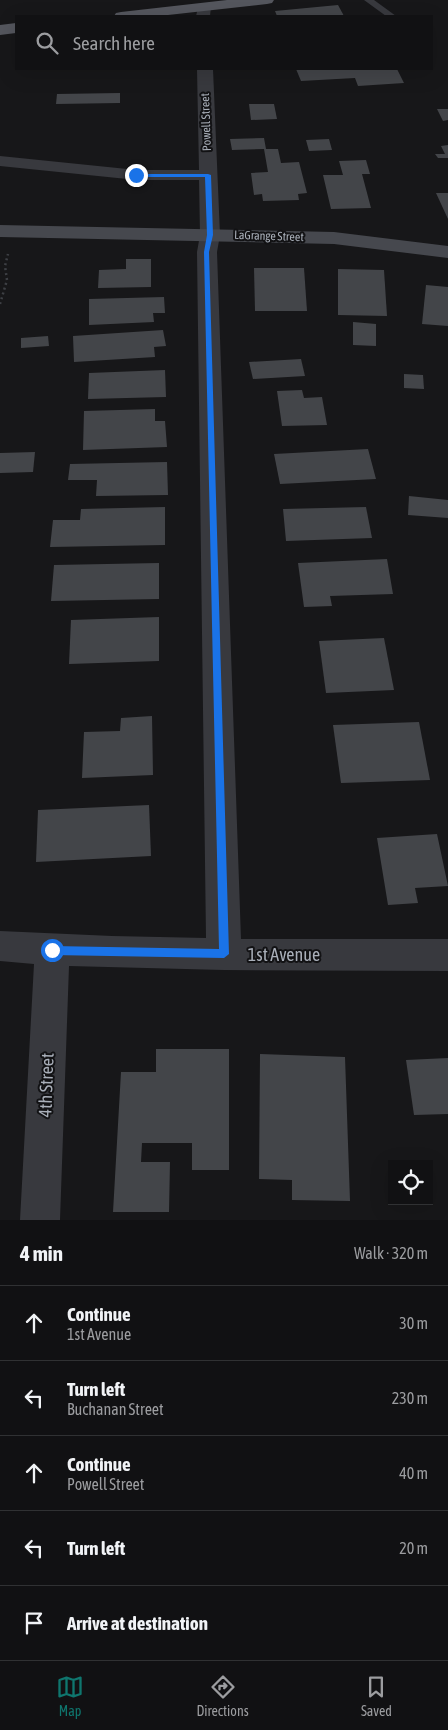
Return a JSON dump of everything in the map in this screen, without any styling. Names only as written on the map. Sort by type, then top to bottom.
[{"type":"main road","points":[[131,15],[267,0]]},
{"type":"street","name":"Powell Street","points":[[205,70],[210,235],[206,252],[224,954]]},
{"type":"street","points":[[0,161],[136,175],[208,175]]},
{"type":"street","name":"LaGrange Street","points":[[9,232],[334,238],[448,252]]},
{"type":"street","name":"1st Avenue","points":[[0,946],[52,950],[224,954],[448,955]]},
{"type":"street","name":"4th Street","points":[[40,1220],[52,950]]},
{"type":"lane","points":[[368,0],[390,15]]},
{"type":"path","points":[[0,304],[7,280],[5,266],[11,242],[9,232]]},
{"type":"building","points":[[338,5],[343,15],[277,15],[275,11]]},
{"type":"building","points":[[296,70],[398,70],[404,83],[358,86],[355,78],[301,81]]},
{"type":"building","points":[[120,93],[120,103],[56,104],[57,94]]},
{"type":"building","points":[[249,104],[274,104],[277,119],[251,120]]},
{"type":"building","points":[[437,109],[448,109],[448,120],[443,121]]},
{"type":"building","points":[[264,138],[266,149],[278,149],[281,163],[299,162],[307,193],[298,194],[299,200],[263,201],[262,194],[254,195],[251,173],[268,172],[264,149],[232,150],[230,139]]},
{"type":"building","points":[[329,139],[332,150],[309,151],[306,140]]},
{"type":"building","points":[[448,145],[448,158],[438,158],[435,154],[445,154],[441,146]]},
{"type":"building","points":[[366,160],[370,174],[362,174],[371,208],[331,209],[323,175],[343,175],[339,161]]},
{"type":"building","points":[[436,193],[448,193],[448,219]]},
{"type":"building","points":[[126,259],[151,259],[151,287],[98,288],[99,270],[126,269]]},
{"type":"building","points":[[254,268],[304,268],[307,311],[255,311]]},
{"type":"building","points":[[338,269],[384,270],[387,316],[338,315]]},
{"type":"building","points":[[426,285],[448,287],[448,326],[422,324]]},
{"type":"building","points":[[164,297],[165,313],[153,313],[154,322],[89,325],[89,299]]},
{"type":"building","points":[[353,322],[376,324],[376,346],[353,345]]},
{"type":"building","points":[[163,330],[166,346],[154,347],[155,357],[74,362],[73,336]]},
{"type":"building","points":[[48,336],[49,346],[21,348],[21,338]]},
{"type":"building","points":[[301,359],[305,376],[253,379],[249,362]]},
{"type":"building","points":[[165,370],[166,397],[88,399],[89,373]]},
{"type":"building","points":[[404,374],[423,375],[424,389],[404,388]]},
{"type":"building","points":[[302,390],[304,398],[322,397],[327,425],[282,426],[277,391]]},
{"type":"building","points":[[155,409],[155,421],[165,421],[167,447],[83,450],[84,411]]},
{"type":"building","points":[[368,449],[376,479],[280,484],[274,454]]},
{"type":"building","points":[[35,452],[33,472],[0,473],[0,453]]},
{"type":"building","points":[[167,462],[168,495],[96,496],[97,480],[68,480],[70,464]]},
{"type":"building","points":[[409,496],[448,500],[448,518],[408,515]]},
{"type":"building","points":[[165,507],[165,545],[50,547],[53,520],[80,520],[81,509]]},
{"type":"building","points":[[366,507],[372,538],[286,541],[283,509]]},
{"type":"building","points":[[387,559],[393,594],[330,596],[332,606],[304,607],[298,563]]},
{"type":"building","points":[[159,563],[159,599],[51,601],[54,565]]},
{"type":"building","points":[[159,617],[159,661],[69,664],[71,620]]},
{"type":"building","points":[[384,638],[394,690],[326,693],[319,641]]},
{"type":"building","points":[[152,716],[153,775],[82,778],[84,732],[120,731],[121,718]]},
{"type":"building","points":[[419,722],[430,780],[341,783],[333,725]]},
{"type":"building","points":[[149,805],[151,856],[36,862],[38,810]]},
{"type":"building","points":[[437,834],[448,886],[415,888],[418,903],[388,905],[377,838]]},
{"type":"building","points":[[156,1049],[229,1049],[229,1170],[192,1170],[192,1143],[142,1143],[141,1162],[170,1162],[169,1212],[113,1212],[121,1072],[156,1072]]},
{"type":"building","points":[[260,1054],[345,1057],[350,1201],[292,1200],[292,1180],[259,1179]]},
{"type":"building","points":[[448,1058],[448,1114],[414,1115],[406,1060]]},
{"type":"route","points":[[52,950],[224,954],[206,252],[210,235],[208,175],[136,175]]}]
